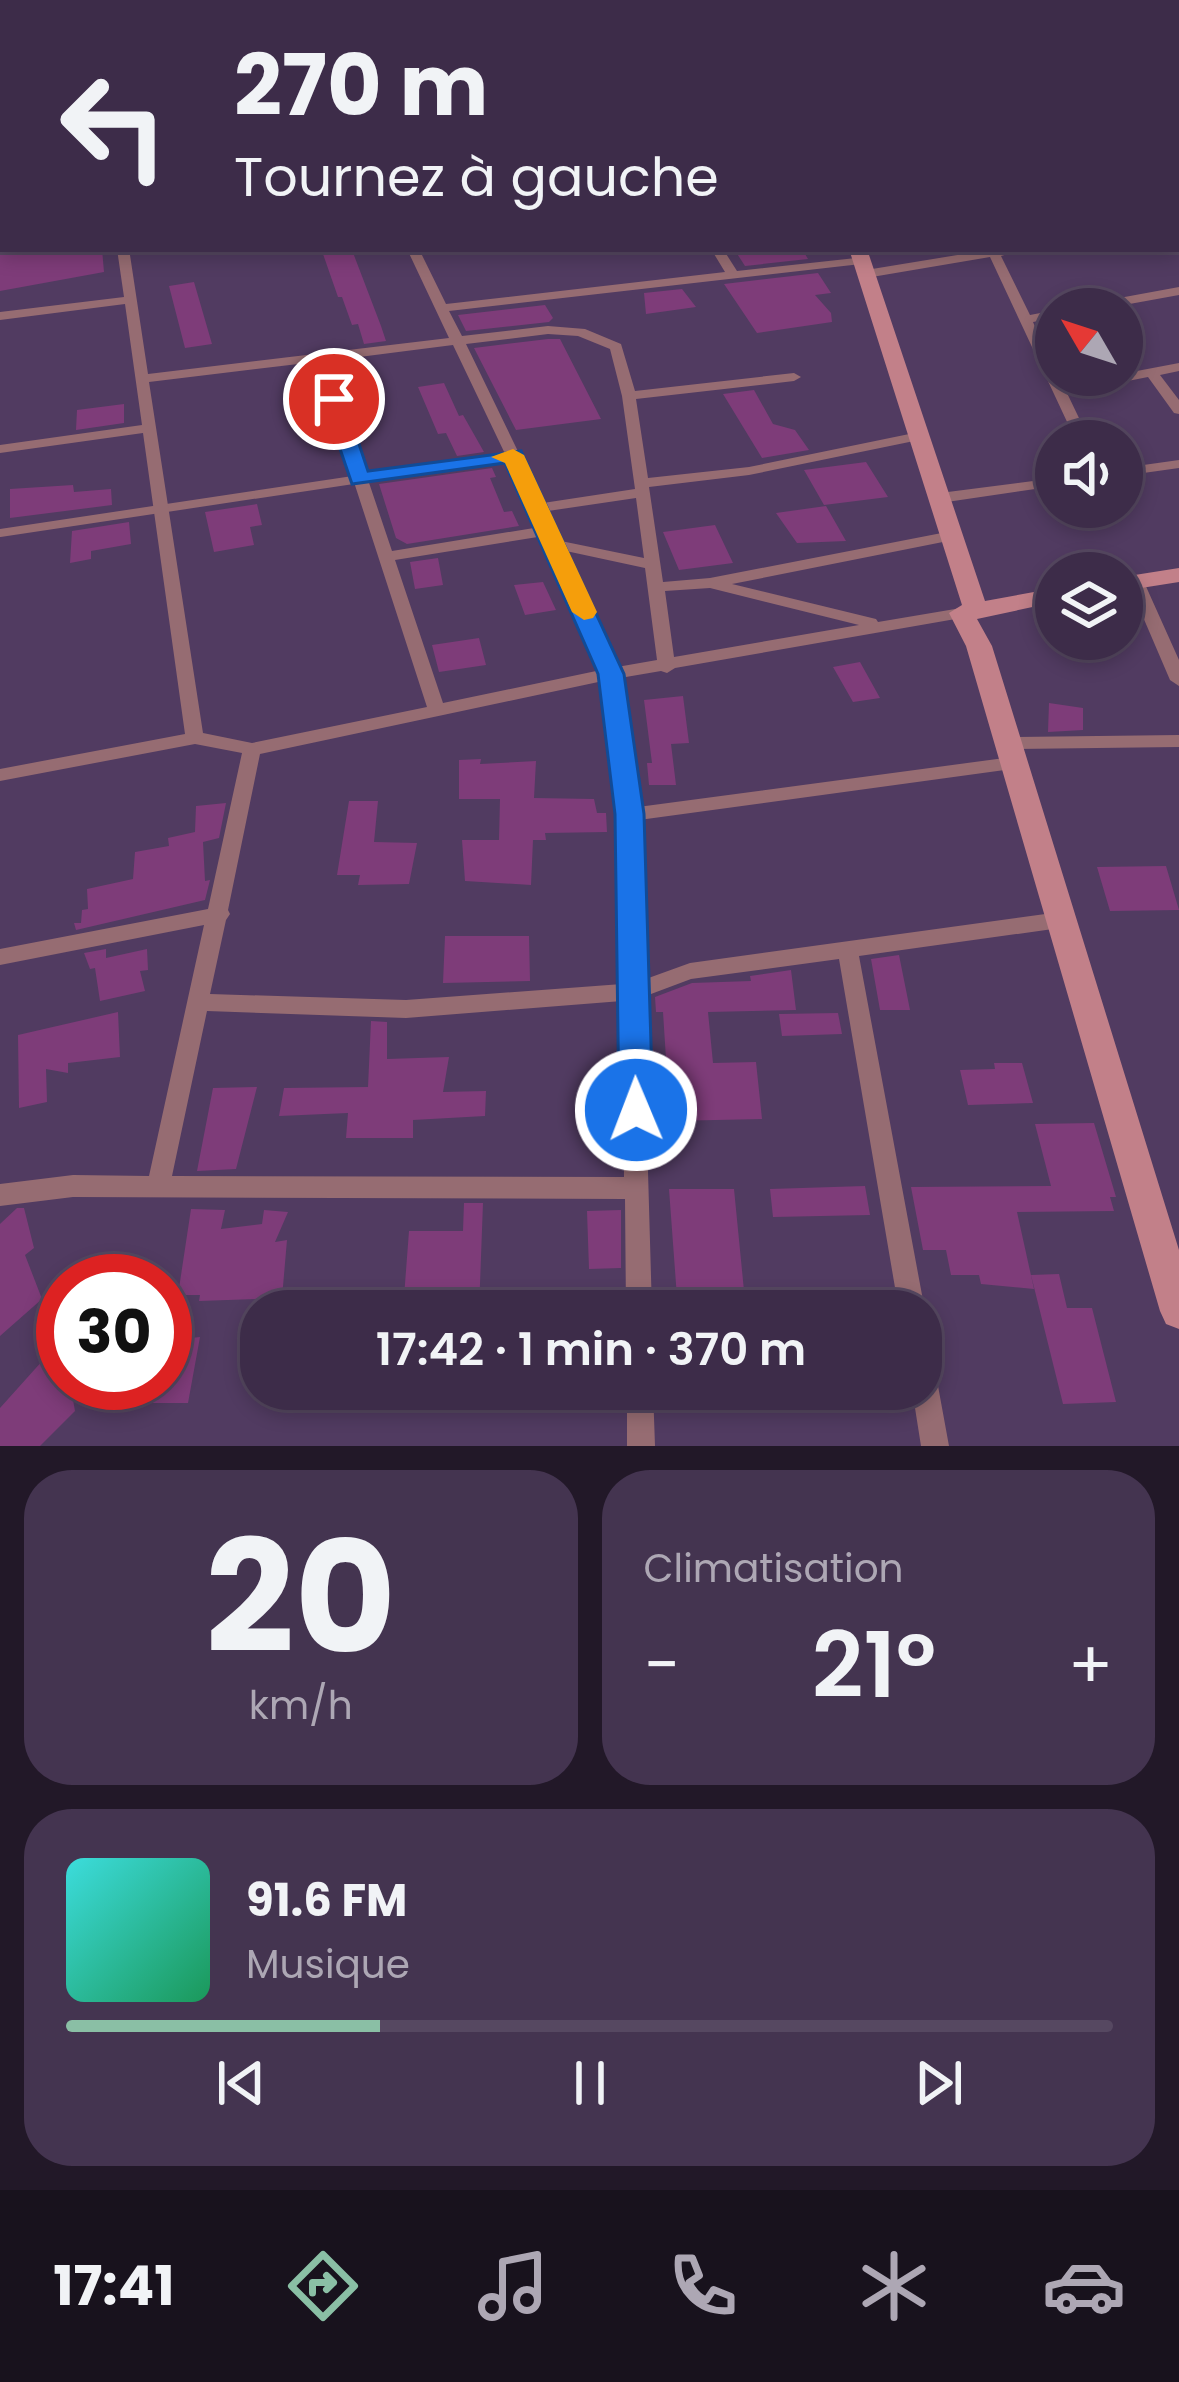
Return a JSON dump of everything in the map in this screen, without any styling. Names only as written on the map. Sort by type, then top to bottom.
[{"type":"main road","points":[[862,261],[952,536],[1010,753],[1179,1310]]},
{"type":"main road","points":[[1143,580],[1179,574]]},
{"type":"main road","points":[[969,612],[1035,600]]},
{"type":"street","points":[[123,252],[195,738]]},
{"type":"street","points":[[414,252],[539,508],[611,674],[629,814],[639,1290]]},
{"type":"street","points":[[719,252],[733,274]]},
{"type":"street","points":[[442,308],[862,261],[1000,252]]},
{"type":"street","points":[[994,253],[1035,336]]},
{"type":"street","points":[[1143,298],[1179,291]]},
{"type":"street","points":[[0,316],[130,300]]},
{"type":"street","points":[[1027,319],[1035,318]]},
{"type":"street","points":[[142,379],[548,330],[580,332],[616,347],[629,396],[668,667]]},
{"type":"street","points":[[321,359],[436,709]]},
{"type":"street","points":[[1143,374],[1179,367]]},
{"type":"street","points":[[1150,373],[1179,410]]},
{"type":"street","points":[[629,396],[794,377]]},
{"type":"street","points":[[0,449],[150,428]]},
{"type":"street","points":[[539,508],[920,436]]},
{"type":"street","points":[[1143,469],[1179,464]]},
{"type":"street","points":[[940,498],[1035,485]]},
{"type":"street","points":[[656,587],[710,583],[952,536]]},
{"type":"street","points":[[386,557],[552,537],[653,566]]},
{"type":"street","points":[[710,583],[881,626]]},
{"type":"street","points":[[1143,610],[1179,680]]},
{"type":"street","points":[[0,775],[195,738],[252,749],[611,674],[969,612]]},
{"type":"street","points":[[629,814],[1010,753],[1179,741]]},
{"type":"street","points":[[158,1188],[252,749]]},
{"type":"street","points":[[0,957],[220,914]]},
{"type":"street","points":[[199,1002],[406,1009],[633,992],[690,971],[1060,920]]},
{"type":"street","points":[[848,951],[908,1290]]},
{"type":"street","points":[[0,1195],[73,1186],[638,1188]]},
{"type":"street","points":[[640,1410],[641,1446]]},
{"type":"street","points":[[929,1410],[935,1446]]},
{"type":"lane","points":[[0,533],[513,455]]},
{"type":"building","points":[[0,252],[102,252],[104,272],[0,291]]},
{"type":"building","points":[[353,252],[386,341],[364,344],[358,324],[352,325],[338,297],[323,254]]},
{"type":"building","points":[[736,252],[804,252],[808,259],[745,266]]},
{"type":"building","points":[[818,273],[831,293],[815,295],[831,313],[832,322],[757,333],[724,284]]},
{"type":"building","points":[[194,282],[212,344],[185,348],[169,286]]},
{"type":"building","points":[[682,289],[696,307],[646,314],[644,293]]},
{"type":"building","points":[[545,305],[553,318],[549,322],[466,331],[458,315]]},
{"type":"building","points":[[560,339],[601,419],[516,430],[474,348]]},
{"type":"building","points":[[444,383],[484,452],[457,456],[446,433],[438,434],[418,387]]},
{"type":"building","points":[[754,390],[773,424],[795,430],[809,450],[762,458],[723,394]]},
{"type":"building","points":[[124,404],[124,423],[76,430],[77,410]]},
{"type":"building","points":[[866,462],[888,497],[824,505],[804,470]]},
{"type":"building","points":[[492,468],[496,477],[490,478],[504,512],[512,511],[519,526],[407,544],[396,538],[379,484]]},
{"type":"building","points":[[73,485],[74,492],[111,489],[112,505],[10,518],[10,489]]},
{"type":"building","points":[[257,504],[262,525],[250,527],[254,545],[214,552],[205,512]]},
{"type":"building","points":[[826,506],[846,541],[797,543],[776,513]]},
{"type":"building","points":[[129,522],[131,544],[91,551],[91,559],[70,563],[72,531]]},
{"type":"building","points":[[715,525],[733,563],[679,570],[663,532]]},
{"type":"building","points":[[438,558],[443,585],[415,589],[410,562]]},
{"type":"building","points":[[543,582],[556,610],[525,615],[514,585]]},
{"type":"building","points":[[479,638],[486,665],[439,672],[432,645]]},
{"type":"building","points":[[860,662],[880,698],[853,702],[833,667]]},
{"type":"building","points":[[683,696],[689,743],[671,744],[676,785],[649,785],[647,763],[652,763],[644,700]]},
{"type":"building","points":[[1049,703],[1083,708],[1083,730],[1048,732]]},
{"type":"building","points":[[481,759],[480,764],[536,761],[534,798],[594,799],[597,813],[606,813],[607,832],[545,833],[546,840],[533,840],[531,885],[465,881],[462,840],[499,840],[500,799],[459,799],[459,760]]},
{"type":"building","points":[[349,801],[378,801],[374,842],[417,843],[409,884],[358,885],[360,875],[337,875]]},
{"type":"building","points":[[226,803],[219,838],[203,842],[205,881],[210,880],[205,900],[76,930],[74,923],[81,923],[82,910],[88,909],[87,889],[133,879],[135,852],[169,846],[168,838],[195,832],[196,806]]},
{"type":"building","points":[[1166,866],[1179,910],[1110,911],[1097,867]]},
{"type":"building","points":[[445,936],[529,936],[530,981],[443,983]]},
{"type":"building","points":[[106,949],[106,958],[147,949],[148,970],[140,971],[145,991],[100,1001],[95,968],[90,969],[84,953]]},
{"type":"building","points":[[899,955],[910,1010],[880,1010],[871,959]]},
{"type":"building","points":[[791,970],[796,1010],[708,1012],[713,1063],[756,1062],[762,1119],[670,1121],[663,1012],[656,1012],[655,997],[692,983],[751,981],[750,976]]},
{"type":"building","points":[[118,1012],[120,1057],[68,1063],[68,1073],[46,1069],[47,1102],[19,1108],[18,1035]]},
{"type":"building","points":[[838,1013],[842,1034],[782,1036],[779,1014]]},
{"type":"building","points":[[371,1021],[387,1022],[387,1059],[449,1057],[443,1092],[486,1091],[485,1116],[413,1120],[413,1138],[346,1138],[348,1113],[279,1116],[284,1088],[368,1087]]},
{"type":"building","points":[[994,1063],[1022,1063],[1033,1103],[968,1105],[960,1070],[995,1069]]},
{"type":"building","points":[[257,1087],[236,1169],[197,1171],[213,1088]]},
{"type":"building","points":[[1094,1123],[1116,1197],[1110,1197],[1114,1211],[1017,1212],[1034,1289],[981,1284],[979,1275],[951,1275],[946,1250],[923,1250],[911,1187],[1051,1186],[1035,1124]]},
{"type":"building","points":[[865,1186],[870,1215],[773,1217],[770,1189]]},
{"type":"building","points":[[669,1189],[734,1189],[744,1290],[676,1290]]},
{"type":"building","points":[[464,1203],[483,1203],[480,1290],[405,1290],[409,1231],[463,1231]]},
{"type":"building","points":[[17,1208],[24,1208],[34,1248],[25,1255],[36,1283],[36,1304],[0,1336],[0,1224]]},
{"type":"building","points":[[191,1209],[225,1210],[221,1229],[262,1224],[264,1210],[288,1212],[275,1242],[287,1240],[283,1290],[240,1290],[240,1300],[199,1301],[200,1295],[192,1295],[192,1254],[184,1254]]},
{"type":"building","points":[[621,1210],[621,1268],[589,1269],[587,1211]]},
{"type":"building","points":[[1059,1274],[1067,1308],[1092,1308],[1116,1402],[1063,1404],[1031,1275]]},
{"type":"building","points":[[856,1287],[856,1290],[791,1290]]},
{"type":"building","points":[[200,1337],[192,1381],[192,1338]]},
{"type":"building","points":[[36,1368],[36,1410],[75,1411],[40,1446],[0,1446],[0,1408]]},
{"type":"slow traffic","points":[[502,457],[513,455],[584,612]]},
{"type":"route","points":[[334,399],[360,479],[513,455],[611,674],[629,814],[636,1110]]}]
